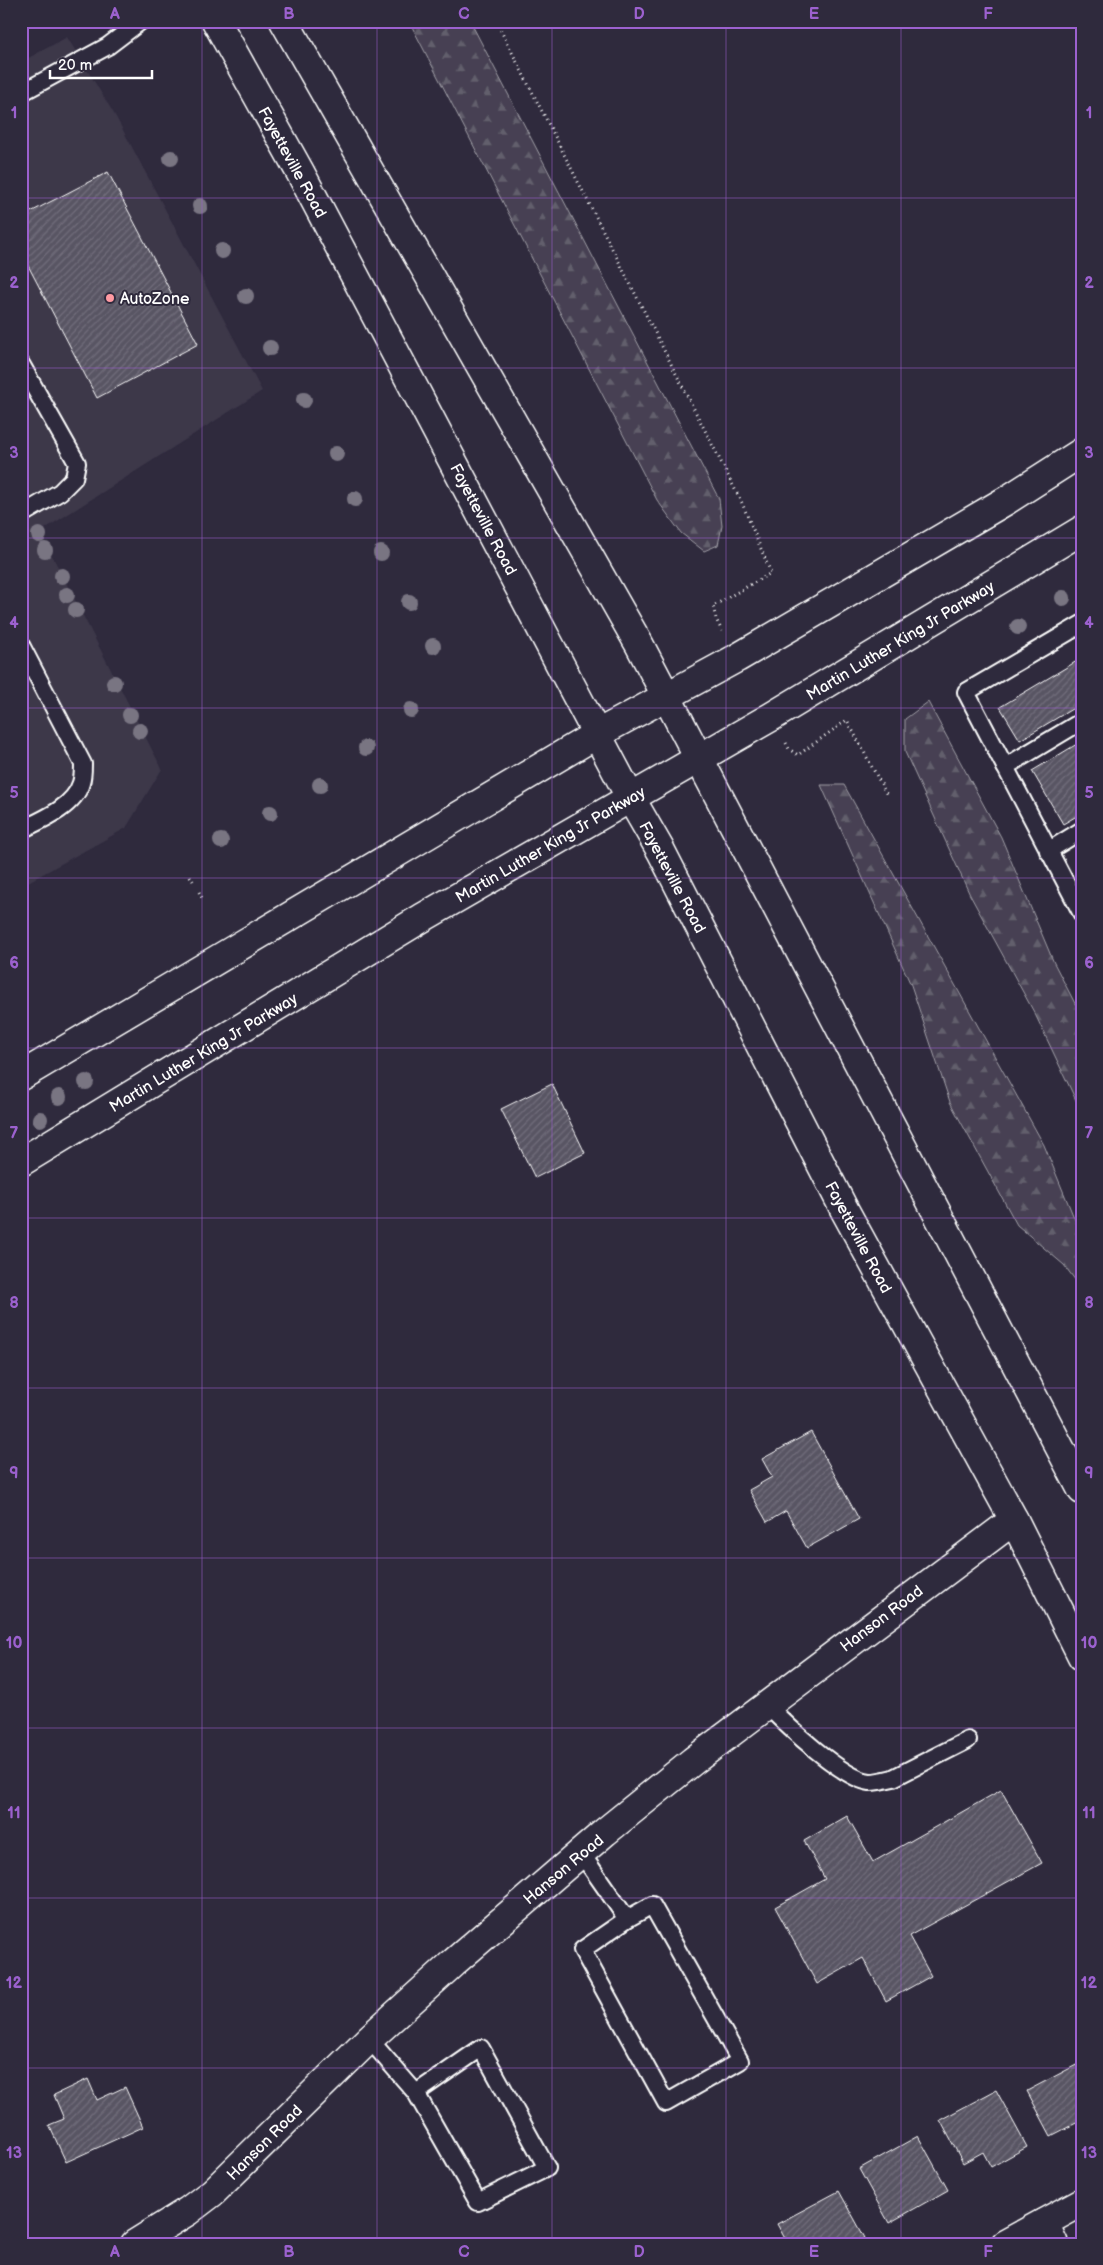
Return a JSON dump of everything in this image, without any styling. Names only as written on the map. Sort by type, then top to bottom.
[{"type":"main road","name":"Fayetteville Road","points":[[216,21],[305,181],[630,797],[661,851],[844,1209],[1014,1520],[1082,1656]]},
{"type":"main road","points":[[284,21],[639,644],[1082,1490]]},
{"type":"main road","points":[[21,1076],[597,734],[737,658],[999,505],[1082,452]]},
{"type":"main road","name":"Martin Luther King Jr Parkway","points":[[21,1162],[422,918],[955,608],[1082,530]]},
{"type":"main road","name":"Hanson Road","points":[[135,2244],[188,2211],[213,2192],[369,2039],[453,1962],[693,1760],[1014,1520]]},
{"type":"main road","points":[[1005,2244],[1049,2234],[1082,2202]]},
{"type":"lane","points":[[21,93],[108,46],[140,21]]},
{"type":"lane","points":[[21,364],[76,463],[74,478],[60,492],[21,515]]},
{"type":"lane","points":[[1082,624],[966,692],[1082,914]]},
{"type":"lane","points":[[21,645],[83,764],[81,784],[69,801],[52,814],[21,830]]},
{"type":"lane","points":[[1005,767],[1082,722]]},
{"type":"lane","points":[[1048,850],[1082,830]]},
{"type":"lane","points":[[767,1705],[800,1738],[830,1760],[868,1782],[880,1782],[893,1778],[968,1740]]},
{"type":"lane","points":[[582,1853],[627,1919]]},
{"type":"lane","points":[[652,1905],[740,2061],[666,2103],[582,1950],[627,1919],[652,1905]]},
{"type":"lane","points":[[369,2039],[416,2093],[478,2202],[547,2168],[481,2048],[416,2093]]},
{"type":"path","points":[[496,21],[742,503],[771,573],[713,606],[716,620]]},
{"type":"path","points":[[789,749],[798,755],[847,720],[888,797]]},
{"type":"path","points":[[190,876],[193,881]]},
{"type":"path","points":[[199,892],[202,898]]},
{"type":"shaded area","points":[[67,37],[116,117],[262,391],[40,532],[162,769],[126,828],[21,886],[21,62]]},
{"type":"green space","points":[[409,21],[470,21],[719,499],[722,526],[718,545],[704,551],[681,533],[657,500]]},
{"type":"green space","points":[[928,702],[1001,837],[1054,963],[1082,1017],[1082,1113],[1035,1014],[970,895],[905,752],[905,719]]},
{"type":"green space","points":[[821,785],[844,785],[1044,1145],[1082,1237],[1082,1289],[1064,1265],[1017,1225],[950,1102],[911,985]]},
{"type":"building","name":"AutoZone","points":[[108,172],[198,344],[97,398],[21,252],[21,217]]},
{"type":"building","points":[[1082,658],[1082,703],[1020,740],[1000,707]]},
{"type":"building","points":[[1082,741],[1082,813],[1063,824],[1032,771]]},
{"type":"building","points":[[1082,850],[1082,863],[1076,854]]},
{"type":"building","points":[[552,1084],[585,1153],[535,1178],[501,1109]]},
{"type":"building","points":[[811,1432],[859,1519],[807,1548],[786,1511],[767,1522],[749,1490],[772,1477],[762,1459]]},
{"type":"building","points":[[1001,1790],[1042,1863],[909,1936],[931,1976],[886,2001],[863,1958],[817,1984],[775,1907],[825,1879],[804,1841],[847,1816],[873,1862]]},
{"type":"building","points":[[1082,2062],[1082,2120],[1051,2136],[1027,2091]]},
{"type":"building","points":[[88,2079],[97,2100],[125,2087],[143,2127],[66,2162],[49,2125],[64,2119],[54,2095]]},
{"type":"building","points":[[996,2090],[1027,2147],[991,2167],[983,2152],[963,2163],[940,2120]]},
{"type":"building","points":[[918,2136],[948,2190],[889,2223],[859,2169]]},
{"type":"building","points":[[839,2191],[865,2238],[853,2244],[788,2244],[777,2224]]},
{"type":"place","name":"AutoZone","points":[[110,298]]}]
